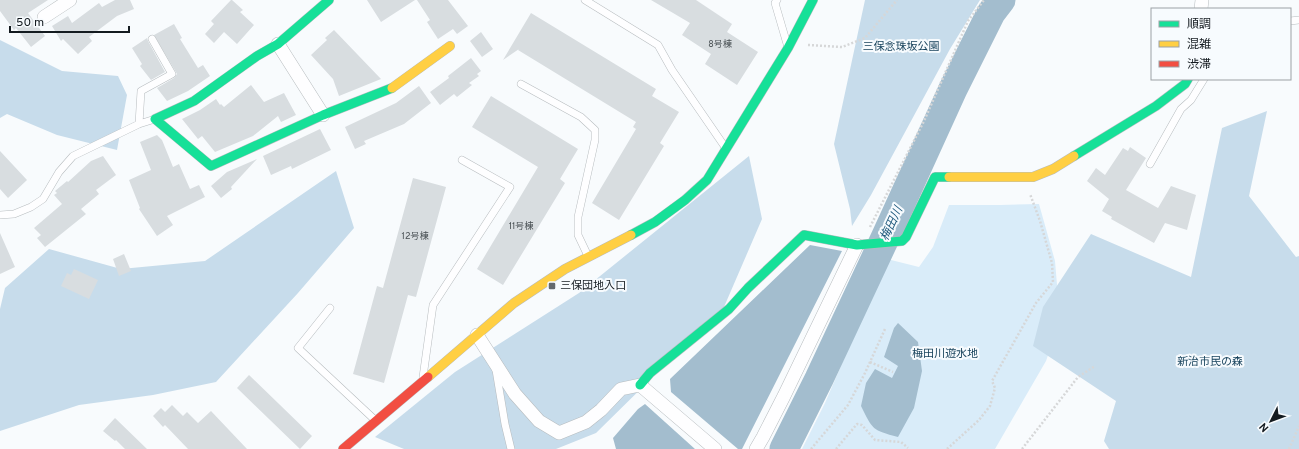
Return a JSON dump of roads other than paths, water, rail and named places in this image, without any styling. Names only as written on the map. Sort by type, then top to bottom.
[{"type":"street","points":[[44,17],[70,0]]},
{"type":"street","points":[[329,0],[278,44],[257,56],[194,101],[155,119],[211,166],[323,115],[391,89],[450,46]]},
{"type":"street","points":[[343,449],[514,303],[565,269],[655,222],[685,200],[707,180],[788,48],[813,0]]},
{"type":"street","points":[[278,44],[323,115]]},
{"type":"street","points":[[477,335],[515,394],[539,422],[559,432],[586,422],[601,410],[621,389],[640,385],[650,373],[729,309],[748,288],[804,235],[858,245],[902,241],[906,237],[936,177],[1033,177],[1053,169],[1156,106],[1185,84],[1187,80]]},
{"type":"street","points":[[756,449],[764,437],[858,245]]},
{"type":"street","points":[[640,385],[715,449]]},
{"type":"lane","points":[[585,0],[658,45],[672,70],[726,149]]},
{"type":"lane","points":[[777,0],[775,3],[788,48]]},
{"type":"lane","points":[[139,124],[141,92],[172,74],[152,39]]},
{"type":"lane","points":[[1150,164],[1181,109],[1191,100],[1203,80]]},
{"type":"lane","points":[[521,84],[581,117],[595,130],[595,140],[578,217],[578,235],[588,257]]},
{"type":"lane","points":[[0,216],[14,214],[43,199],[59,172],[73,156],[139,124],[155,119]]},
{"type":"lane","points":[[422,382],[433,305],[510,187],[462,160]]},
{"type":"lane","points":[[330,308],[298,348],[376,421]]},
{"type":"lane","points":[[495,362],[505,424],[511,449]]},
{"type":"waterway","name":"梅田川","points":[[784,449],[819,379],[953,89],[991,13],[1001,0]]},
{"type":"place","name":"三保団地入口","points":[[552,286]]},
{"type":"park label","name":"三保念珠坂公園","points":[[901,47]]},
{"type":"park label","name":"梅田川遊水地","points":[[945,354]]},
{"type":"park label","name":"新治市民の森","points":[[1210,362]]}]
